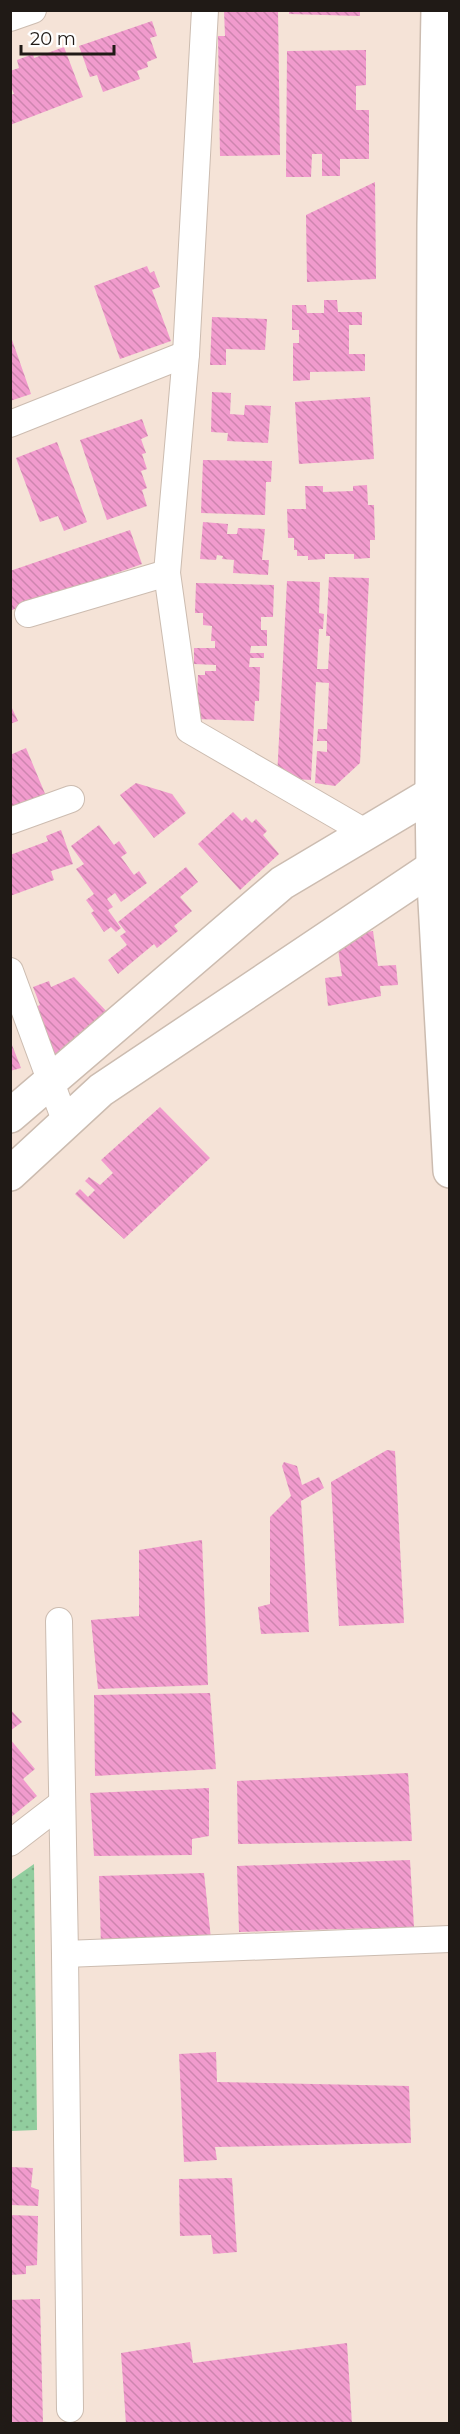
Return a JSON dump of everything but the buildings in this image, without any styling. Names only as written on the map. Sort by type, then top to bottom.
[{"type":"main road","points":[[438,10],[434,236],[441,861],[450,1170]]},
{"type":"main road","points":[[10,1116],[282,883],[441,788]]},
{"type":"main road","points":[[10,1174],[101,1090],[441,861]]},
{"type":"street","points":[[10,18],[33,10]]},
{"type":"street","points":[[205,10],[186,354],[167,573],[189,730],[365,832]]},
{"type":"street","points":[[10,424],[186,354]]},
{"type":"street","points":[[28,614],[167,573]]},
{"type":"street","points":[[10,821],[71,800]]},
{"type":"street","points":[[10,971],[66,1123]]},
{"type":"street","points":[[59,1621],[70,2409]]},
{"type":"street","points":[[10,1843],[62,1803]]},
{"type":"street","points":[[65,1954],[450,1939]]},
{"type":"green space","points":[[34,1864],[37,2130],[11,2131],[11,1880]]}]
